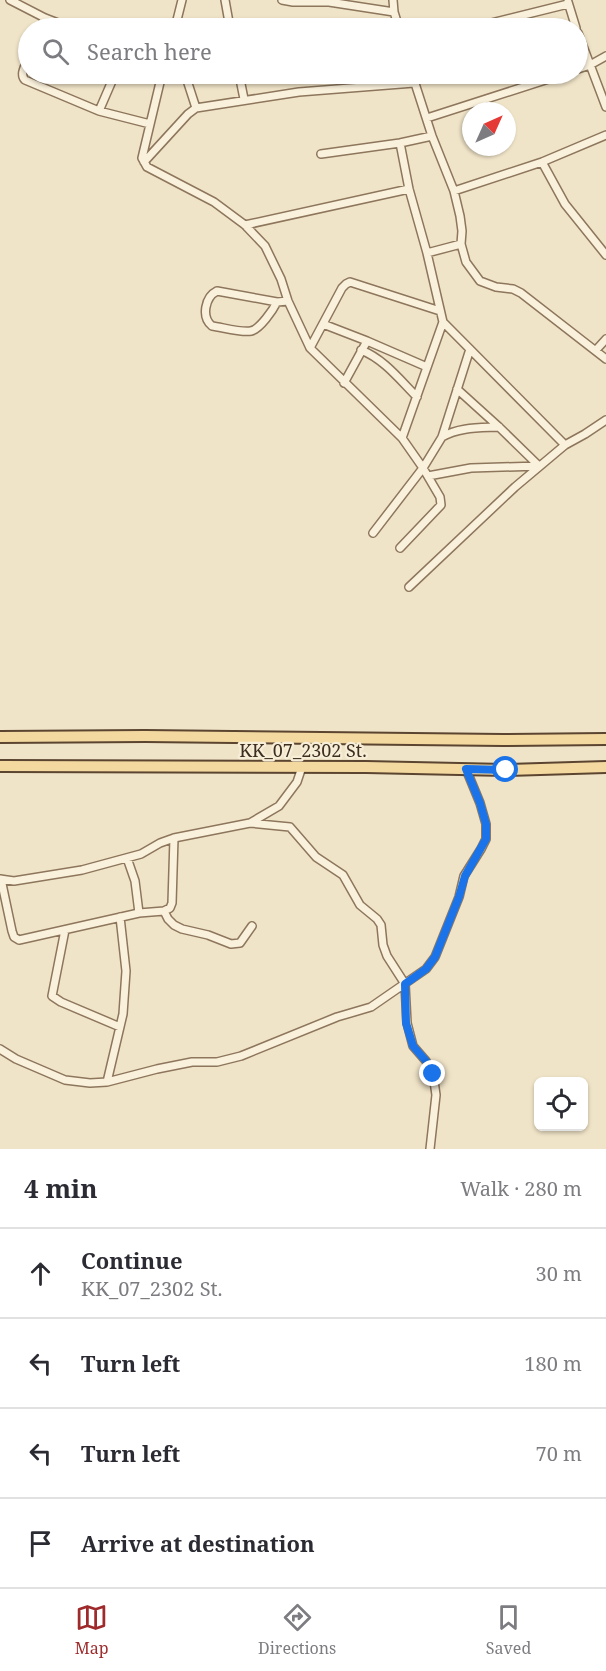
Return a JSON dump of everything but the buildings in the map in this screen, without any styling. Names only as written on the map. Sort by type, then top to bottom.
[{"type":"main road","name":"KK_07_2302 St.","points":[[0,737],[606,739]]},
{"type":"main road","name":"KK_07_2302 St.","points":[[0,766],[506,770],[606,767]]},
{"type":"street","points":[[10,0],[45,18]]},
{"type":"street","points":[[178,18],[184,0]]},
{"type":"street","points":[[225,0],[228,18]]},
{"type":"street","points":[[282,0],[329,2],[394,12]]},
{"type":"street","points":[[393,0],[396,18]]},
{"type":"street","points":[[508,18],[568,2],[573,18]]},
{"type":"street","points":[[590,65],[606,56]]},
{"type":"street","points":[[588,60],[606,107]]},
{"type":"street","points":[[35,84],[99,111],[150,124]]},
{"type":"street","points":[[99,111],[111,84]]},
{"type":"street","points":[[160,84],[142,158],[147,167],[214,202],[245,225],[265,246],[310,348],[402,438],[440,497],[441,505],[400,548]]},
{"type":"street","points":[[188,84],[196,108]]},
{"type":"street","points":[[241,84],[244,99]]},
{"type":"street","points":[[144,162],[196,108],[244,99],[324,89],[399,84]]},
{"type":"street","points":[[414,84],[454,191],[462,231],[461,244],[466,262],[480,281],[521,293],[606,359]]},
{"type":"street","points":[[427,118],[533,84]]},
{"type":"street","points":[[454,191],[542,162],[606,135]]},
{"type":"street","points":[[321,154],[432,136]]},
{"type":"street","points":[[400,143],[409,189],[443,322],[565,445]]},
{"type":"street","points":[[542,162],[566,204],[606,255]]},
{"type":"street","points":[[245,225],[409,189]]},
{"type":"street","points":[[427,253],[461,244]]},
{"type":"street","points":[[310,348],[342,288],[350,282],[440,311]]},
{"type":"street","points":[[277,302],[272,312],[257,328],[249,332],[212,326],[206,317],[206,304],[217,291],[277,302],[288,301]]},
{"type":"street","points":[[402,438],[443,322]]},
{"type":"street","points":[[323,324],[427,367]]},
{"type":"street","points":[[596,350],[606,339]]},
{"type":"street","points":[[345,383],[367,341]]},
{"type":"street","points":[[373,533],[423,468],[442,437],[470,349]]},
{"type":"street","points":[[361,350],[384,363],[417,397]]},
{"type":"street","points":[[457,389],[539,466]]},
{"type":"street","points":[[409,587],[539,466],[565,445],[585,435],[606,420]]},
{"type":"street","points":[[442,437],[460,430],[499,427]]},
{"type":"street","points":[[428,476],[471,468],[539,466]]},
{"type":"street","points":[[250,823],[279,806],[297,782],[302,767]]},
{"type":"street","points":[[0,1049],[16,1059],[65,1080],[90,1083],[107,1082],[192,1062],[218,1062],[241,1056],[337,1017],[371,1007],[426,969],[435,957],[465,876],[486,839],[486,824],[480,803],[466,769]]},
{"type":"street","points":[[174,837],[170,908],[26,939],[19,940],[15,937],[0,879],[14,881],[82,870],[141,854],[174,837],[250,823],[290,827],[316,857],[343,875],[360,905],[380,922],[387,956],[405,984],[406,1023],[413,1046],[426,1061],[433,1074],[436,1095],[430,1149]]},
{"type":"street","points":[[126,858],[135,881],[140,913]]},
{"type":"street","points":[[164,911],[174,925],[231,944],[240,943],[252,926]]},
{"type":"street","points":[[107,1082],[120,1027],[126,971],[120,917]]},
{"type":"street","points":[[65,930],[52,996],[120,1027]]},
{"type":"route","points":[[433,1074],[426,1061],[413,1046],[406,1023],[405,984],[426,969],[435,957],[465,876],[486,839],[486,824],[480,803],[466,769],[506,770]]}]
